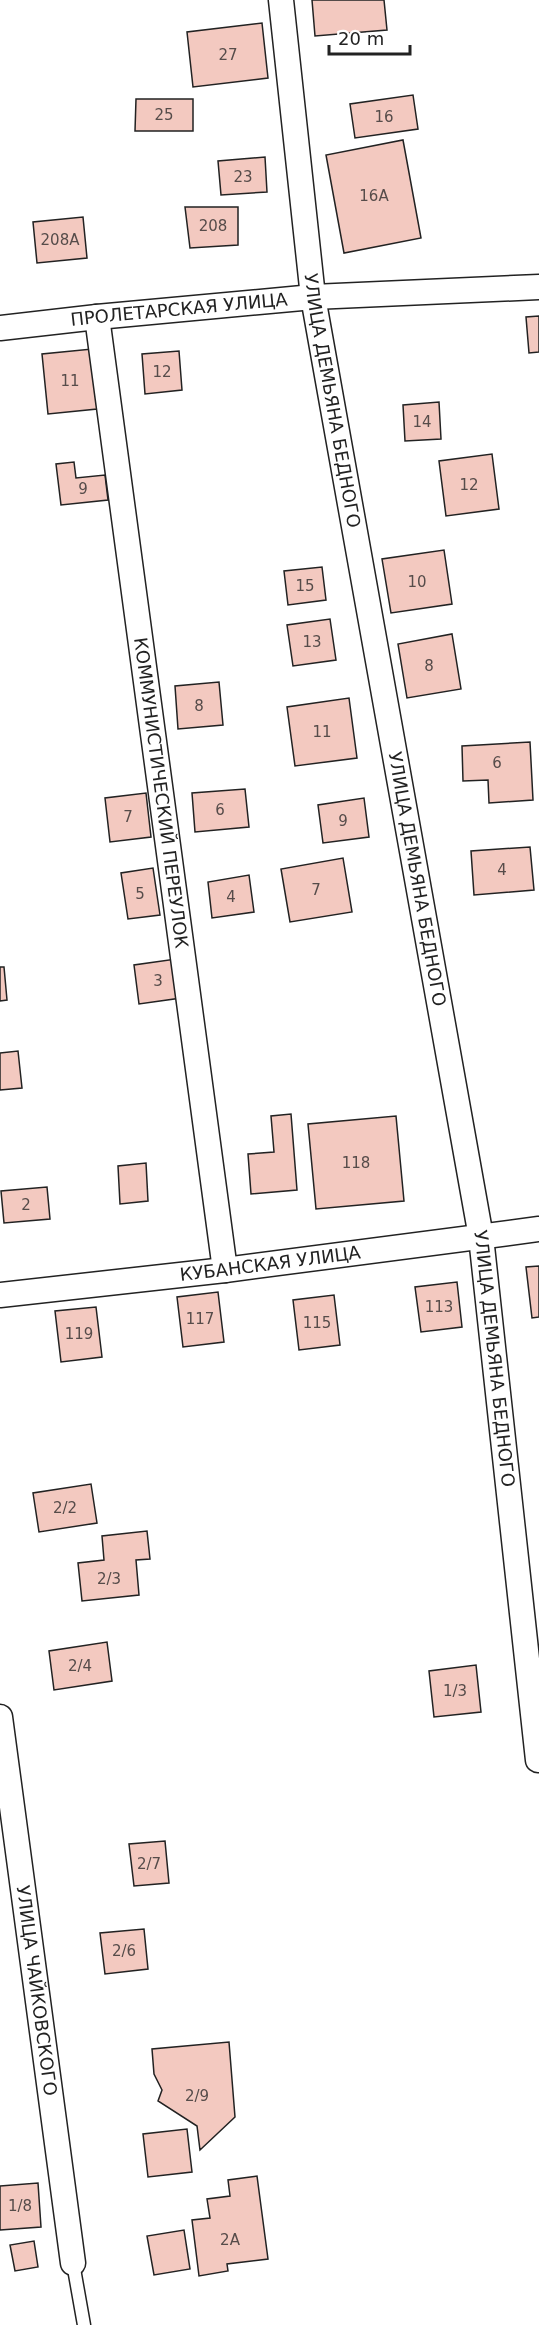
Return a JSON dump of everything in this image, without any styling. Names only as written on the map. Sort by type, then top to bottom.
[{"type":"street","name":"УЛИЦА ДЕМЬЯНА БЕДНОГО","points":[[281,0],[313,297],[481,1237],[538,1760]]},
{"type":"street","name":"ПРОЛЕТАРСКАЯ УЛИЦА","points":[[0,328],[313,297],[539,286]]},
{"type":"street","name":"КОММУНИСТИЧЕСКИЙ ПЕРЕУЛОК","points":[[97,317],[225,1270]]},
{"type":"street","name":"КУБАНСКАЯ УЛИЦА","points":[[0,1295],[225,1270],[539,1229]]},
{"type":"street","name":"УЛИЦА ЧАЙКОВСКОГО","points":[[0,1717],[73,2263]]},
{"type":"lane","points":[[73,2263],[84,2325]]},
{"type":"building","points":[[312,0],[384,0],[387,30],[315,36]]},
{"type":"building","points":[[262,23],[268,78],[193,87],[187,32]]},
{"type":"building","points":[[413,95],[418,129],[355,138],[350,104]]},
{"type":"building","points":[[136,99],[193,99],[193,131],[135,131]]},
{"type":"building","points":[[403,140],[421,238],[344,253],[326,155]]},
{"type":"building","points":[[265,157],[267,192],[221,195],[218,161]]},
{"type":"building","points":[[185,207],[238,207],[238,245],[190,248]]},
{"type":"building","points":[[83,217],[87,258],[37,263],[33,222]]},
{"type":"building","points":[[539,316],[539,352],[529,353],[526,317]]},
{"type":"building","points":[[92,349],[97,409],[48,414],[42,354]]},
{"type":"building","points":[[179,351],[182,390],[145,394],[142,354]]},
{"type":"building","points":[[439,402],[441,439],[405,441],[403,405]]},
{"type":"building","points":[[492,454],[499,509],[446,516],[439,461]]},
{"type":"building","points":[[74,462],[76,478],[105,475],[108,500],[61,505],[56,464]]},
{"type":"building","points":[[444,550],[452,604],[391,613],[382,559]]},
{"type":"building","points":[[322,567],[326,600],[288,605],[284,571]]},
{"type":"building","points":[[330,619],[336,660],[293,666],[287,625]]},
{"type":"building","points":[[452,634],[461,689],[407,698],[398,644]]},
{"type":"building","points":[[219,682],[223,725],[178,729],[175,686]]},
{"type":"building","points":[[349,698],[357,758],[295,766],[287,707]]},
{"type":"building","points":[[530,742],[533,800],[489,803],[488,780],[463,781],[462,746]]},
{"type":"building","points":[[245,789],[249,827],[195,832],[192,793]]},
{"type":"building","points":[[146,793],[151,837],[110,842],[105,798]]},
{"type":"building","points":[[364,798],[369,837],[323,843],[318,805]]},
{"type":"building","points":[[530,847],[534,890],[474,895],[471,851]]},
{"type":"building","points":[[343,858],[352,912],[290,922],[281,869]]},
{"type":"building","points":[[153,868],[160,915],[128,919],[121,873]]},
{"type":"building","points":[[249,875],[254,912],[212,918],[208,882]]},
{"type":"building","points":[[176,959],[181,998],[139,1004],[134,965]]},
{"type":"building","points":[[0,967],[4,967],[7,1000],[0,1001]]},
{"type":"building","points":[[18,1051],[22,1088],[0,1090],[0,1053]]},
{"type":"building","points":[[291,1114],[297,1190],[251,1194],[248,1154],[274,1152],[271,1116]]},
{"type":"building","points":[[396,1116],[404,1201],[316,1209],[308,1124]]},
{"type":"building","points":[[146,1163],[148,1201],[120,1204],[118,1166]]},
{"type":"building","points":[[47,1187],[50,1219],[4,1223],[1,1191]]},
{"type":"building","points":[[539,1266],[539,1317],[532,1318],[526,1267]]},
{"type":"building","points":[[457,1282],[462,1327],[421,1332],[415,1287]]},
{"type":"building","points":[[218,1292],[224,1342],[183,1347],[177,1297]]},
{"type":"building","points":[[334,1295],[340,1345],[299,1350],[293,1300]]},
{"type":"building","points":[[96,1307],[102,1357],[61,1362],[55,1311]]},
{"type":"building","points":[[91,1484],[97,1523],[39,1532],[33,1493]]},
{"type":"building","points":[[147,1531],[150,1559],[136,1560],[139,1595],[82,1601],[78,1563],[104,1560],[102,1536]]},
{"type":"building","points":[[107,1642],[112,1681],[54,1690],[49,1651]]},
{"type":"building","points":[[476,1665],[481,1712],[434,1717],[429,1671]]},
{"type":"building","points":[[165,1841],[169,1883],[134,1886],[129,1844]]},
{"type":"building","points":[[144,1929],[148,1969],[105,1974],[100,1933]]},
{"type":"building","points":[[229,2042],[235,2117],[200,2150],[197,2126],[158,2101],[162,2090],[154,2074],[152,2049]]},
{"type":"building","points":[[187,2129],[192,2172],[148,2177],[143,2134]]},
{"type":"building","points":[[257,2176],[268,2259],[227,2264],[228,2271],[199,2276],[192,2220],[210,2218],[207,2199],[230,2196],[228,2180]]},
{"type":"building","points":[[38,2183],[41,2227],[0,2230],[0,2186]]},
{"type":"building","points":[[184,2230],[190,2269],[154,2275],[147,2236]]},
{"type":"building","points":[[34,2241],[38,2267],[15,2271],[10,2245]]}]
